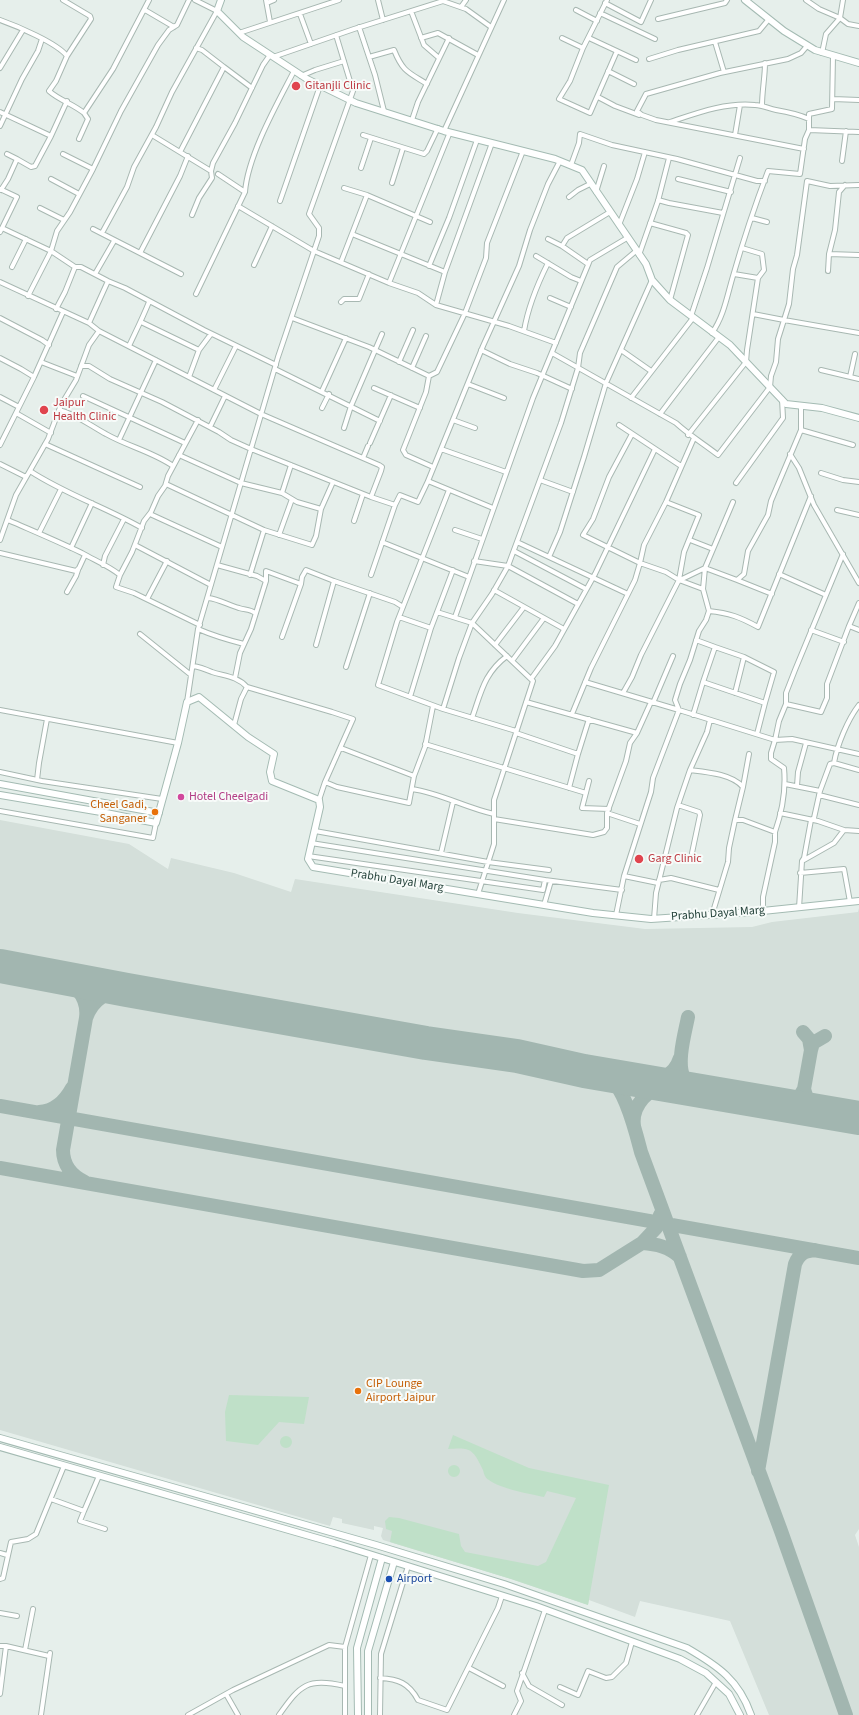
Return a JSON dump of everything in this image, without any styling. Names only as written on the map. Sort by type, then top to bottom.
[{"type":"street","points":[[63,0],[90,16],[91,19],[67,56],[56,81],[49,90],[55,96],[67,101],[84,112],[88,118],[79,139]]},
{"type":"street","points":[[84,112],[114,69],[125,44],[145,10],[149,0]]},
{"type":"street","points":[[28,296],[51,251],[57,231],[93,169],[118,117],[158,45],[169,30],[177,25],[189,0]]},
{"type":"street","points":[[195,0],[217,11],[238,34],[301,76],[349,99],[477,140],[560,160],[582,170],[596,193],[646,264],[652,280],[670,300],[730,345],[786,404],[822,408],[859,418]]},
{"type":"street","points":[[102,233],[127,187],[134,167],[152,135],[172,92],[217,11],[221,0]]},
{"type":"street","points":[[270,22],[266,1],[274,0]]},
{"type":"street","points":[[238,34],[270,22],[300,14],[331,1],[339,0]]},
{"type":"street","points":[[378,0],[383,20]]},
{"type":"street","points":[[192,215],[199,198],[212,178],[211,171],[213,163],[252,88],[271,56],[443,0],[461,6],[491,26]]},
{"type":"street","points":[[461,6],[466,0]]},
{"type":"street","points":[[389,283],[416,217],[444,130],[504,0]]},
{"type":"street","points":[[617,51],[590,113],[559,99],[570,81],[583,48],[606,1],[641,22],[651,0]]},
{"type":"street","points":[[658,19],[725,3],[727,0]]},
{"type":"street","points":[[745,0],[784,31],[807,46],[822,53],[859,63]]},
{"type":"street","points":[[806,0],[811,1],[819,9],[840,18],[848,24],[859,26]]},
{"type":"street","points":[[822,53],[826,34],[840,18],[843,0]]},
{"type":"street","points":[[145,10],[174,27]]},
{"type":"street","points":[[576,10],[597,21]]},
{"type":"street","points":[[411,11],[424,45],[439,58]]},
{"type":"street","points":[[300,14],[311,44]]},
{"type":"street","points":[[600,14],[655,39]]},
{"type":"street","points":[[649,59],[759,31],[769,19]]},
{"type":"street","points":[[0,20],[16,26],[62,49],[67,56]]},
{"type":"street","points":[[359,27],[384,111]]},
{"type":"street","points":[[0,68],[23,30]]},
{"type":"street","points":[[421,38],[438,33],[478,55]]},
{"type":"street","points":[[0,811],[153,838],[188,702],[199,627],[275,367],[319,236],[319,228],[309,214],[353,91],[336,35]]},
{"type":"street","points":[[562,38],[583,48]]},
{"type":"street","points":[[588,38],[636,60]]},
{"type":"street","points":[[0,126],[22,79],[38,51],[42,39]]},
{"type":"street","points":[[412,120],[418,102],[449,39]]},
{"type":"street","points":[[715,42],[724,72]]},
{"type":"street","points":[[642,115],[637,112],[646,94],[724,72],[788,59],[800,53],[807,46]]},
{"type":"street","points":[[196,48],[202,50],[252,88]]},
{"type":"street","points":[[369,57],[394,50],[400,65],[406,72],[428,84]]},
{"type":"street","points":[[712,333],[717,326],[727,300],[742,248],[768,171],[800,174],[809,130],[810,114],[832,109],[833,56]]},
{"type":"street","points":[[301,76],[344,61]]},
{"type":"street","points":[[762,106],[765,63]]},
{"type":"street","points":[[180,152],[199,118],[224,67]]},
{"type":"street","points":[[196,294],[245,192],[246,180],[257,149],[294,71]]},
{"type":"street","points":[[608,72],[634,84]]},
{"type":"street","points":[[280,201],[320,86]]},
{"type":"street","points":[[598,97],[614,106],[668,123],[804,149]]},
{"type":"street","points":[[833,99],[859,100]]},
{"type":"street","points":[[7,154],[31,167],[35,166],[67,101]]},
{"type":"street","points":[[668,123],[717,108],[740,105],[762,106],[775,110],[789,111],[809,119]]},
{"type":"street","points":[[736,135],[740,105]]},
{"type":"street","points":[[0,112],[51,136]]},
{"type":"street","points":[[363,135],[424,154],[444,130]]},
{"type":"street","points":[[809,130],[859,132]]},
{"type":"street","points":[[842,160],[846,131]]},
{"type":"street","points":[[571,165],[579,143],[580,134],[612,145],[749,177],[757,181],[764,180]]},
{"type":"street","points":[[152,135],[211,171]]},
{"type":"street","points":[[361,168],[371,138]]},
{"type":"street","points":[[429,266],[449,218],[477,140]]},
{"type":"street","points":[[436,304],[445,272],[492,143]]},
{"type":"street","points":[[392,183],[403,148]]},
{"type":"street","points":[[292,318],[375,350],[429,376],[438,372],[465,314],[486,258],[489,236],[523,151]]},
{"type":"street","points":[[619,225],[637,179],[645,152]]},
{"type":"street","points":[[63,154],[93,169]]},
{"type":"street","points":[[140,253],[180,176],[188,156]]},
{"type":"street","points":[[442,709],[458,658],[472,623],[508,566],[514,551],[572,389],[578,368],[580,353],[618,267],[638,253],[658,200],[669,158]]},
{"type":"street","points":[[631,398],[692,317],[723,213],[731,192],[740,158]]},
{"type":"street","points":[[17,159],[1,190],[17,197],[1,230],[26,239],[51,251],[75,267],[81,267],[125,288],[148,302],[380,420]]},
{"type":"street","points":[[371,575],[395,505],[400,495],[418,502],[428,481],[481,350],[519,266],[530,230],[548,184],[560,160]]},
{"type":"street","points":[[596,193],[604,166]]},
{"type":"street","points":[[218,174],[245,192]]},
{"type":"street","points":[[51,178],[79,194]]},
{"type":"street","points":[[678,179],[731,192]]},
{"type":"street","points":[[552,353],[676,423],[688,434],[718,455],[770,387],[778,350],[778,339],[789,304],[807,181],[830,186],[859,185]]},
{"type":"street","points":[[569,197],[578,190],[590,184]]},
{"type":"street","points":[[828,271],[835,230],[838,192],[845,185]]},
{"type":"street","points":[[344,188],[367,195],[430,222]]},
{"type":"street","points":[[341,262],[367,195]]},
{"type":"street","points":[[658,200],[723,213]]},
{"type":"street","points":[[238,206],[314,251],[418,294],[436,304],[524,331],[556,343]]},
{"type":"street","points":[[40,208],[64,220]]},
{"type":"street","points":[[562,246],[567,238],[610,212]]},
{"type":"street","points":[[752,218],[768,222]]},
{"type":"street","points":[[650,223],[686,233],[688,235],[670,300]]},
{"type":"street","points":[[254,265],[272,226]]},
{"type":"street","points":[[93,230],[102,233],[114,241],[181,274]]},
{"type":"street","points":[[352,234],[445,272]]},
{"type":"street","points":[[548,238],[588,264]]},
{"type":"street","points":[[455,617],[506,472],[588,264],[590,260],[627,238]]},
{"type":"street","points":[[12,267],[26,239]]},
{"type":"street","points":[[95,274],[114,241]]},
{"type":"street","points":[[688,434],[746,362],[758,278],[764,270],[762,254],[742,248]]},
{"type":"street","points":[[830,254],[859,254]]},
{"type":"street","points":[[536,256],[571,277],[581,281]]},
{"type":"street","points":[[524,331],[527,314],[533,295],[548,263]]},
{"type":"street","points":[[56,309],[75,267]]},
{"type":"street","points":[[341,302],[344,299],[359,299],[369,274]]},
{"type":"street","points":[[734,274],[758,278]]},
{"type":"street","points":[[549,557],[560,532],[606,383],[652,280]]},
{"type":"street","points":[[89,323],[108,281]]},
{"type":"street","points":[[0,282],[89,323],[129,346],[261,414],[379,465],[382,467],[371,497]]},
{"type":"street","points":[[550,298],[571,307]]},
{"type":"street","points":[[129,346],[141,322],[148,302]]},
{"type":"street","points":[[0,445],[2,437],[34,377],[63,312]]},
{"type":"street","points":[[753,314],[859,333]]},
{"type":"street","points":[[0,318],[49,345]]},
{"type":"street","points":[[141,322],[199,350]]},
{"type":"street","points":[[0,540],[16,495],[51,433],[59,410],[77,376],[89,345],[99,330]]},
{"type":"street","points":[[399,362],[413,330]]},
{"type":"street","points":[[189,377],[199,350],[211,334]]},
{"type":"street","points":[[344,428],[351,406],[382,334]]},
{"type":"street","points":[[412,368],[426,336]]},
{"type":"street","points":[[660,414],[719,337]]},
{"type":"street","points":[[322,391],[346,338]]},
{"type":"street","points":[[214,390],[236,346]]},
{"type":"street","points":[[481,350],[510,364],[543,375],[572,389]]},
{"type":"street","points":[[621,350],[651,372]]},
{"type":"street","points":[[850,377],[855,354]]},
{"type":"street","points":[[0,358],[34,377]]},
{"type":"street","points":[[119,440],[156,360]]},
{"type":"street","points":[[41,362],[77,376]]},
{"type":"street","points":[[81,366],[89,366],[110,379],[162,402],[198,420],[231,440],[251,449],[363,494],[395,505]]},
{"type":"street","points":[[821,370],[859,379]]},
{"type":"street","points":[[429,376],[426,392],[403,450],[404,453],[433,467]]},
{"type":"street","points":[[468,384],[504,398]]},
{"type":"street","points":[[374,388],[420,408]]},
{"type":"street","points":[[322,408],[329,394]]},
{"type":"street","points":[[363,458],[391,395]]},
{"type":"street","points":[[0,396],[19,407]]},
{"type":"street","points":[[83,396],[109,406],[130,418],[185,443]]},
{"type":"street","points":[[210,427],[225,396]]},
{"type":"street","points":[[736,483],[783,418],[782,399]]},
{"type":"street","points":[[737,580],[744,574],[748,551],[768,515],[771,501],[800,430],[801,405]]},
{"type":"street","points":[[59,410],[74,416],[119,440],[164,460],[173,466]]},
{"type":"street","points":[[16,413],[51,433]]},
{"type":"street","points":[[198,420],[173,466],[166,484],[150,514],[144,521],[116,587],[147,599],[221,638],[228,638],[244,644]]},
{"type":"street","points":[[453,420],[475,428]]},
{"type":"street","points":[[619,425],[680,466]]},
{"type":"street","points":[[800,430],[853,445]]},
{"type":"street","points":[[632,434],[609,477],[593,519],[583,535],[640,563],[666,572],[679,580],[703,589]]},
{"type":"street","points":[[572,714],[628,594],[640,563],[644,545],[666,502],[680,466],[694,438]]},
{"type":"street","points":[[45,444],[140,487]]},
{"type":"street","points":[[441,449],[506,472]]},
{"type":"street","points":[[531,680],[555,646],[592,578],[655,449]]},
{"type":"street","points":[[790,454],[799,468],[811,496],[859,583]]},
{"type":"street","points":[[179,455],[241,483],[282,493],[297,502],[321,509]]},
{"type":"street","points":[[0,464],[26,477]]},
{"type":"street","points":[[282,493],[291,465]]},
{"type":"street","points":[[30,470],[61,489],[142,528]]},
{"type":"street","points":[[821,473],[859,482]]},
{"type":"street","points":[[540,480],[573,492]]},
{"type":"street","points":[[428,481],[493,508]]},
{"type":"street","points":[[166,484],[264,530],[312,545],[316,536],[321,509],[334,482]]},
{"type":"street","points":[[39,533],[61,489]]},
{"type":"street","points":[[449,490],[399,617],[378,685],[442,709],[516,732],[578,754]]},
{"type":"street","points":[[354,521],[363,494]]},
{"type":"street","points":[[709,611],[724,612],[738,616],[758,627],[811,496]]},
{"type":"street","points":[[279,535],[292,499]]},
{"type":"street","points":[[623,693],[679,580],[684,552],[699,516],[666,502]]},
{"type":"street","points":[[616,915],[624,876],[640,824],[652,792],[653,778],[679,710],[676,700],[699,630],[706,620],[709,611],[703,589],[705,568],[733,502]]},
{"type":"street","points":[[70,548],[92,503]]},
{"type":"street","points":[[837,510],[859,515]]},
{"type":"street","points":[[150,514],[222,548]]},
{"type":"street","points":[[103,565],[105,556],[124,519]]},
{"type":"street","points":[[8,520],[85,555],[114,570],[120,575]]},
{"type":"street","points":[[250,575],[264,530]]},
{"type":"street","points":[[455,530],[482,539]]},
{"type":"street","points":[[690,540],[713,549]]},
{"type":"street","points":[[382,542],[454,570],[468,577]]},
{"type":"street","points":[[517,542],[628,594]]},
{"type":"street","points":[[135,545],[212,585]]},
{"type":"street","points":[[514,551],[586,589]]},
{"type":"street","points":[[0,553],[76,571],[78,570]]},
{"type":"street","points":[[763,911],[763,897],[775,842],[775,832],[785,784],[784,768],[771,759],[771,753],[779,722],[786,704],[786,693],[843,554]]},
{"type":"street","points":[[68,592],[85,555]]},
{"type":"street","points":[[147,599],[167,561]]},
{"type":"street","points":[[474,561],[508,566],[578,604]]},
{"type":"street","points":[[217,565],[257,576],[266,581]]},
{"type":"street","points":[[679,580],[705,568],[772,594]]},
{"type":"street","points":[[282,637],[301,584],[302,577],[306,570],[395,602],[403,607]]},
{"type":"street","points":[[410,697],[431,628],[454,570]]},
{"type":"street","points":[[236,678],[240,653],[251,629],[266,581],[266,571],[301,584]]},
{"type":"street","points":[[779,574],[826,596]]},
{"type":"street","points":[[316,645],[334,581]]},
{"type":"street","points":[[494,590],[564,629]]},
{"type":"street","points":[[346,667],[370,593]]},
{"type":"street","points":[[208,598],[216,598],[235,607],[251,610],[255,613]]},
{"type":"street","points":[[786,704],[821,712],[827,698],[827,684],[859,603]]},
{"type":"street","points":[[496,645],[524,607]]},
{"type":"street","points":[[437,612],[472,623],[533,681],[494,800],[494,844],[478,894]]},
{"type":"street","points":[[399,617],[431,628]]},
{"type":"street","points":[[512,661],[544,618]]},
{"type":"street","points":[[849,626],[859,630]]},
{"type":"street","points":[[811,630],[844,642]]},
{"type":"street","points":[[140,634],[192,675]]},
{"type":"street","points":[[696,640],[744,657],[774,672],[757,734]]},
{"type":"street","points":[[693,715],[715,647]]},
{"type":"street","points":[[472,718],[478,698],[489,673],[497,663],[507,656]]},
{"type":"street","points":[[412,789],[432,794],[494,816],[593,835],[602,833],[606,830],[608,811],[626,762],[630,743],[637,733],[652,703],[673,656]]},
{"type":"street","points":[[735,693],[744,657]]},
{"type":"street","points":[[193,666],[202,667],[212,672],[236,678],[247,687],[354,719],[319,800],[320,807],[308,856],[543,890],[545,880]]},
{"type":"street","points":[[586,682],[775,740],[792,739],[859,754]]},
{"type":"street","points":[[703,682],[765,703]]},
{"type":"street","points":[[234,725],[241,699],[247,687]]},
{"type":"street","points":[[188,702],[198,697],[274,754],[270,772],[272,781],[319,800]]},
{"type":"street","points":[[526,702],[637,733]]},
{"type":"street","points":[[834,763],[836,750],[854,712],[859,705]]},
{"type":"street","points":[[326,782],[338,787],[409,803],[414,776],[425,744],[434,706]]},
{"type":"street","points":[[0,710],[178,743]]},
{"type":"street","points":[[37,780],[47,718]]},
{"type":"street","points":[[568,788],[589,719]]},
{"type":"street","points":[[654,919],[654,902],[658,881],[678,805],[690,770],[708,732],[710,720]]},
{"type":"street","points":[[797,786],[798,772],[806,743]]},
{"type":"street","points":[[425,744],[586,793]]},
{"type":"street","points":[[342,748],[414,776]]},
{"type":"street","points":[[712,915],[728,862],[729,848],[749,754]]},
{"type":"street","points":[[799,908],[800,873],[802,861],[804,858],[811,820],[814,818],[819,793],[830,764],[834,763],[859,770]]},
{"type":"street","points":[[690,770],[738,781],[743,787]]},
{"type":"street","points":[[0,772],[37,780],[162,800]]},
{"type":"street","points":[[589,781],[582,808],[608,811],[640,824]]},
{"type":"street","points":[[0,784],[159,812]]},
{"type":"street","points":[[785,784],[797,786],[859,805]]},
{"type":"street","points":[[0,795],[156,823]]},
{"type":"street","points":[[441,854],[453,802]]},
{"type":"street","points":[[678,805],[699,812],[700,815],[692,853]]},
{"type":"street","points":[[780,813],[844,830],[859,832]]},
{"type":"street","points":[[735,820],[743,820],[775,832]]},
{"type":"street","points":[[802,861],[834,844],[844,830]]},
{"type":"street","points":[[314,831],[488,862],[549,870]]},
{"type":"street","points":[[311,843],[551,881],[622,890]]},
{"type":"street","name":"Prabhu Dayal Marg","points":[[308,856],[308,859],[313,867],[544,905],[654,919],[799,908],[859,901]]},
{"type":"street","points":[[800,873],[844,869],[850,902]]},
{"type":"street","points":[[624,876],[658,881],[671,878],[720,890]]},
{"type":"street","points":[[544,905],[551,881]]},
{"type":"street","points":[[0,1438],[393,1550],[504,1584],[687,1648],[710,1662],[734,1682],[747,1703],[751,1715]]},
{"type":"street","points":[[0,1447],[385,1559],[547,1610],[680,1659],[706,1673],[729,1694],[740,1715]]},
{"type":"street","points":[[0,1579],[3,1578],[11,1542],[28,1539],[36,1534],[64,1466]]},
{"type":"street","points":[[100,1476],[80,1522],[105,1529]]},
{"type":"street","points":[[51,1499],[84,1511]]},
{"type":"street","points":[[358,1715],[357,1648],[385,1559],[393,1550]]},
{"type":"street","points":[[0,1553],[7,1555]]},
{"type":"street","points":[[345,1715],[345,1647],[371,1555]]},
{"type":"street","points":[[368,1715],[368,1651],[394,1562]]},
{"type":"street","points":[[380,1715],[381,1654],[408,1566]]},
{"type":"street","points":[[380,1678],[395,1679],[413,1690],[418,1700],[447,1710],[498,1608],[502,1596]]},
{"type":"street","points":[[514,1715],[521,1701],[517,1691],[522,1673],[552,1601]]},
{"type":"street","points":[[25,1650],[33,1610]]},
{"type":"street","points":[[0,1613],[17,1616]]},
{"type":"street","points":[[560,1687],[578,1695],[588,1671],[606,1678],[612,1677],[626,1663],[636,1631]]},
{"type":"street","points":[[188,1715],[226,1694],[329,1645],[345,1647]]},
{"type":"street","points":[[0,1646],[50,1655],[41,1715]]},
{"type":"street","points":[[0,1694],[6,1646]]},
{"type":"street","points":[[468,1668],[503,1686]]},
{"type":"street","points":[[522,1673],[529,1686],[562,1705]]},
{"type":"street","points":[[280,1715],[293,1695],[310,1683],[328,1682],[345,1686]]},
{"type":"street","points":[[697,1715],[716,1682]]},
{"type":"street","points":[[226,1694],[238,1715]]},
{"type":"shaded area","points":[[0,820],[129,844],[168,869],[171,858],[234,873],[291,892],[295,879],[518,913],[645,929],[752,927],[772,922],[858,912],[859,908],[859,1529],[855,1535],[859,1547],[859,1715],[769,1715],[730,1621],[640,1601],[635,1617],[589,1600],[588,1605],[511,1579],[383,1540],[381,1536],[383,1528],[374,1526],[374,1530],[342,1523],[342,1519],[333,1517],[330,1526],[0,1430]]},
{"type":"green space","points":[[229,1395],[309,1397],[304,1424],[279,1422],[258,1445],[226,1441],[225,1412]]},
{"type":"green space","points":[[453,1435],[529,1468],[609,1485],[588,1605],[511,1579],[390,1542],[392,1531],[386,1529],[385,1521],[389,1517],[399,1518],[459,1534],[461,1546],[465,1552],[538,1566],[546,1562],[576,1498],[547,1491],[544,1497],[516,1491],[494,1483],[486,1477],[477,1458],[470,1451],[462,1448],[448,1449]]},
{"type":"green space","points":[[284,1436],[288,1436],[292,1442],[288,1448],[284,1448],[280,1444],[280,1440]]},
{"type":"green space","points":[[452,1465],[456,1465],[460,1471],[456,1477],[452,1477],[448,1473],[448,1469]]},
{"type":"taxiway","points":[[51,975],[59,977],[78,990],[85,1002],[86,1018]]},
{"type":"taxiway","points":[[85,1182],[76,1177],[69,1169],[63,1155],[63,1150],[86,1018],[89,1011],[102,997],[113,992],[127,990]]},
{"type":"taxiway","points":[[688,1017],[681,1056],[682,1072],[687,1083],[701,1091]]},
{"type":"taxiway","points":[[803,1032],[809,1039],[811,1050]]},
{"type":"taxiway","points":[[818,1111],[808,1102],[804,1089],[813,1043],[825,1036]]},
{"type":"taxiway","points":[[631,1078],[654,1079],[667,1076],[672,1072],[680,1058]]},
{"type":"taxiway","points":[[584,1071],[601,1075],[611,1080],[616,1085],[626,1103],[641,1152],[781,1531],[846,1715]]},
{"type":"taxiway","points":[[634,1126],[635,1111],[648,1093],[662,1086],[669,1085],[685,1087]]},
{"type":"taxiway","points":[[39,1112],[50,1110],[55,1107],[63,1101],[72,1088]]},
{"type":"taxiway","points":[[790,1105],[798,1099],[804,1089]]},
{"type":"taxiway","points":[[0,1106],[859,1258]]},
{"type":"taxiway","points":[[851,1117],[859,1113]]},
{"type":"taxiway","points":[[0,1168],[583,1271],[599,1270],[642,1243],[656,1228],[660,1215]]},
{"type":"taxiway","points":[[642,1243],[662,1247],[672,1251],[680,1257]]},
{"type":"taxiway","points":[[758,1471],[795,1264],[802,1254],[815,1250]]},
{"type":"runway","points":[[0,966],[426,1043],[517,1056],[584,1071],[859,1118]]},
{"type":"place","name":"Gitanjli Clinic","points":[[296,86]]},
{"type":"place","name":"Jaipur Health Clinic","points":[[44,410]]},
{"type":"place","name":"Hotel Cheelgadi","points":[[181,797]]},
{"type":"place","name":"Cheel Gadi, Sanganer","points":[[155,812]]},
{"type":"place","name":"Garg Clinic","points":[[639,859]]},
{"type":"place","name":"CIP Lounge Airport Jaipur","points":[[358,1391]]},
{"type":"place","name":"Airport","points":[[389,1579]]}]
